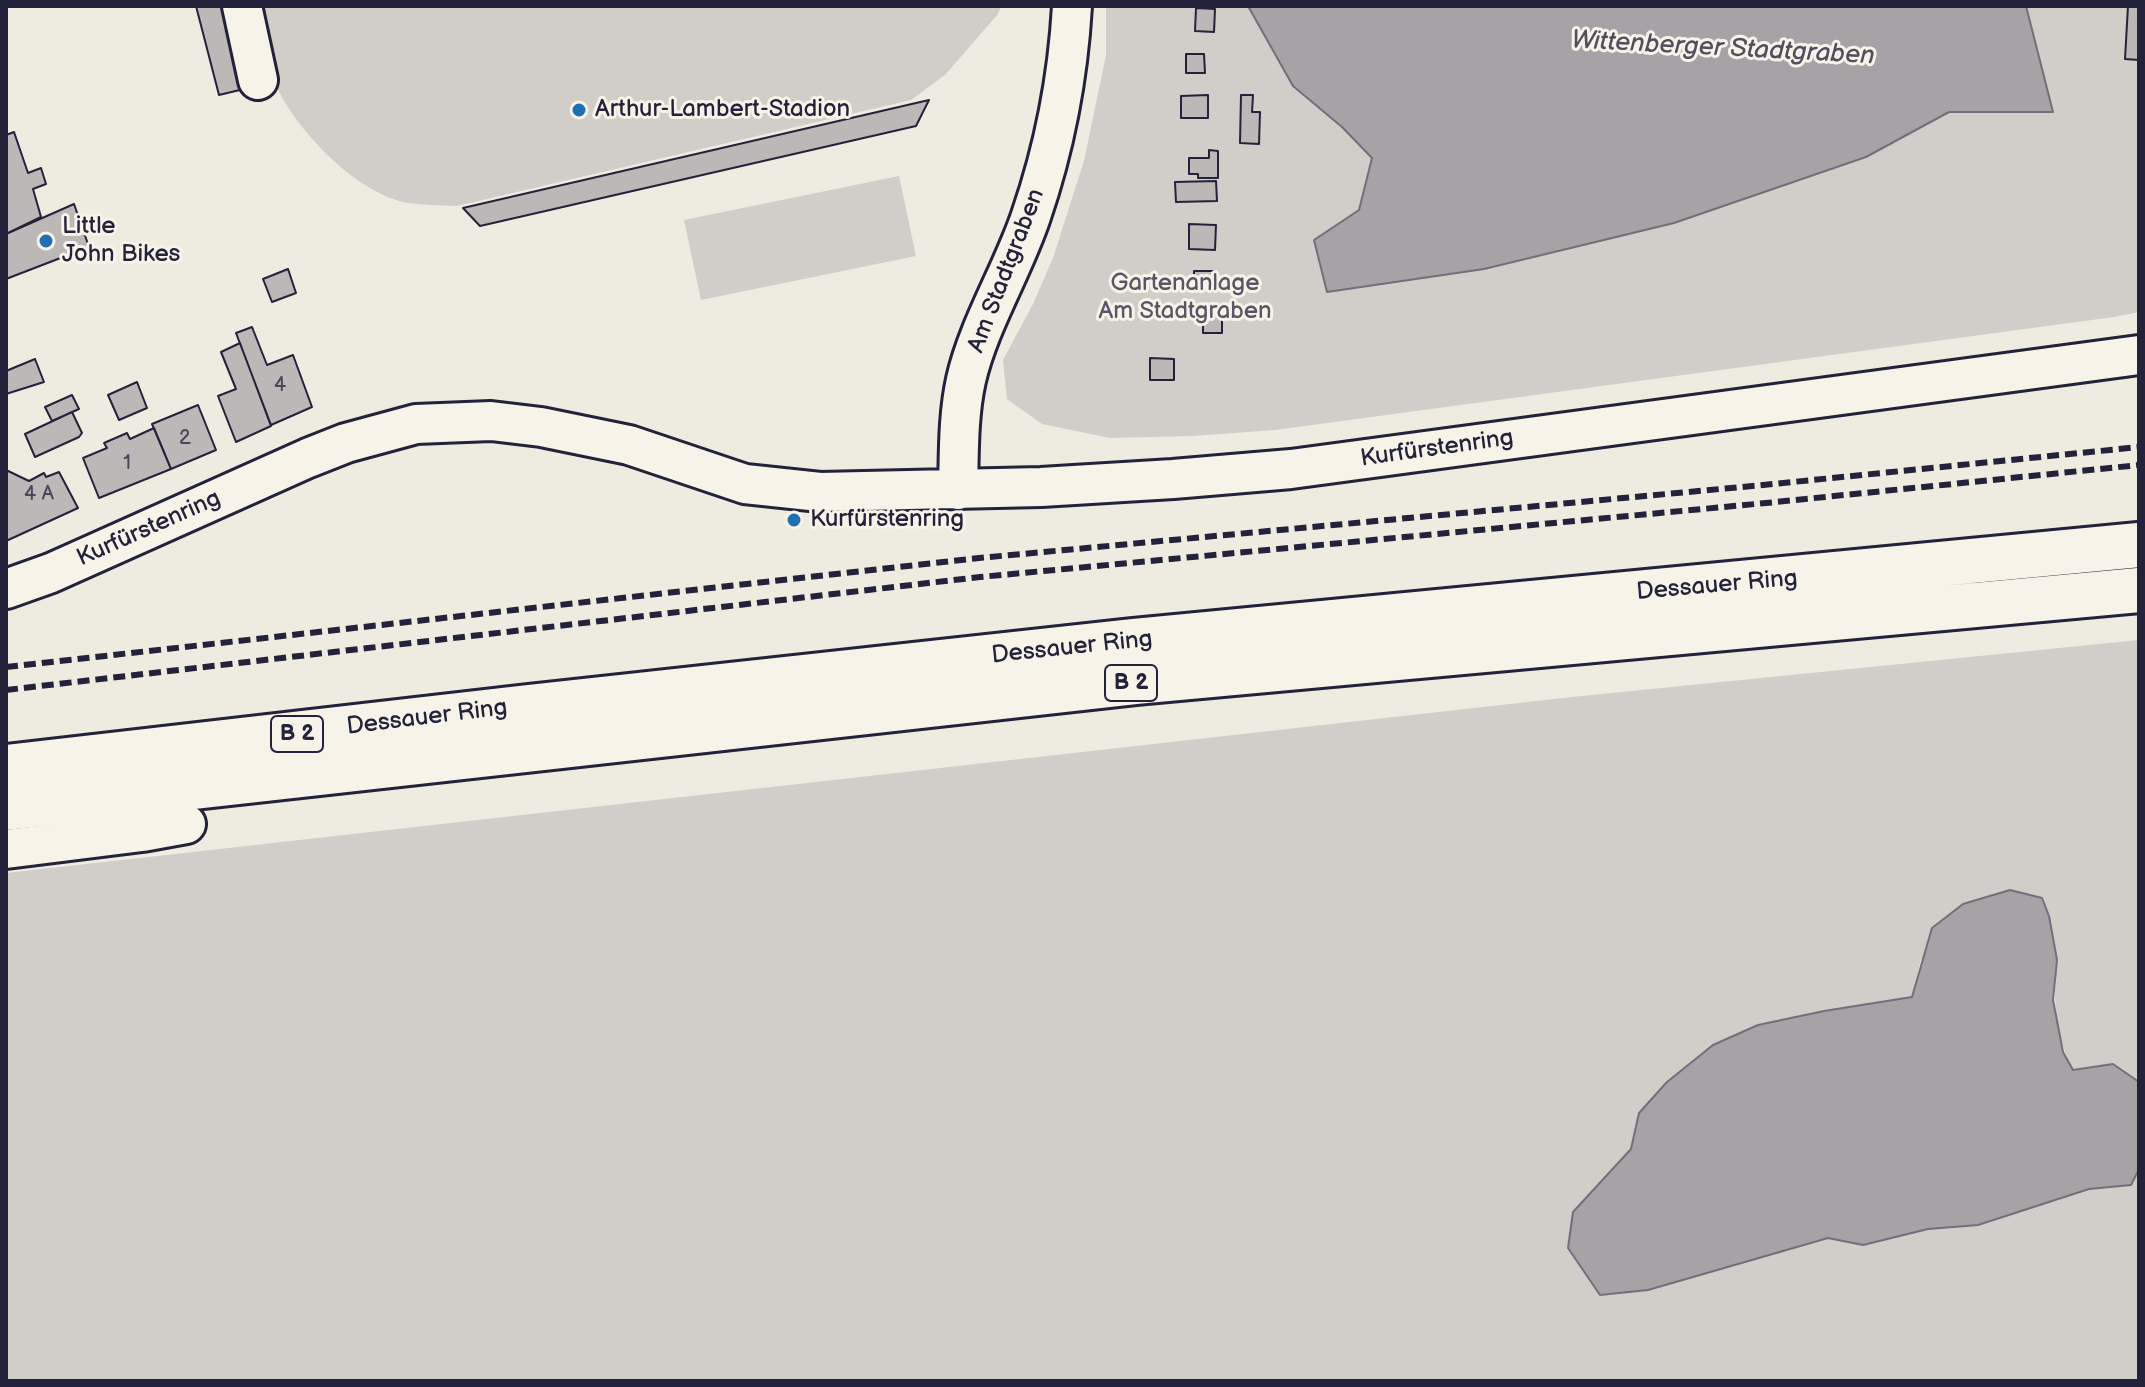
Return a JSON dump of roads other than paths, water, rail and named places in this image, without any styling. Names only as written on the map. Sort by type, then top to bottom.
[{"type":"main road","name":"Dessauer Ring","points":[[6,767],[1132,641],[2139,545]]},
{"type":"main road","name":"Dessauer Ring","points":[[6,808],[1137,682],[2139,590]]},
{"type":"street","points":[[242,6],[258,80]]},
{"type":"street","name":"Am Stadtgraben","points":[[958,490],[966,378],[1018,252],[1043,179],[1061,97],[1072,6]]},
{"type":"street","name":"Kurfürstenring","points":[[6,589],[51,573],[308,458],[346,443],[416,424],[491,421],[580,434],[629,445],[729,480],[762,487],[820,492],[958,490],[1173,479],[1291,469],[2139,355]]},
{"type":"street","points":[[6,849],[186,824]]},
{"type":"water","name":"Wittenberger Stadtgraben","points":[[1248,6],[2026,6],[2053,112],[1949,112],[1866,157],[1674,223],[1484,269],[1327,292],[1314,240],[1359,210],[1372,158],[1342,127],[1293,86]]},
{"type":"water","points":[[2010,890],[2042,898],[2049,916],[2057,960],[2053,1000],[2063,1052],[2073,1070],[2113,1064],[2139,1082],[2139,1169],[2131,1185],[2089,1189],[1978,1225],[1928,1229],[1863,1245],[1828,1238],[1648,1290],[1600,1295],[1568,1248],[1573,1212],[1631,1149],[1639,1113],[1667,1082],[1713,1045],[1758,1025],[1912,997],[1932,928],[1963,904]]},
{"type":"railway","points":[[6,667],[979,558],[2139,447]]},
{"type":"railway","points":[[6,690],[980,577],[2139,465]]},
{"type":"place","name":"Arthur-Lambert-Stadion","points":[[579,110]]},
{"type":"place","name":"Little John Bikes","points":[[46,241]]},
{"type":"place","name":"Kurfürstenring","points":[[794,520]]},
{"type":"park label","name":"Gartenanlage Am Stadtgraben","points":[[1185,298]]}]
